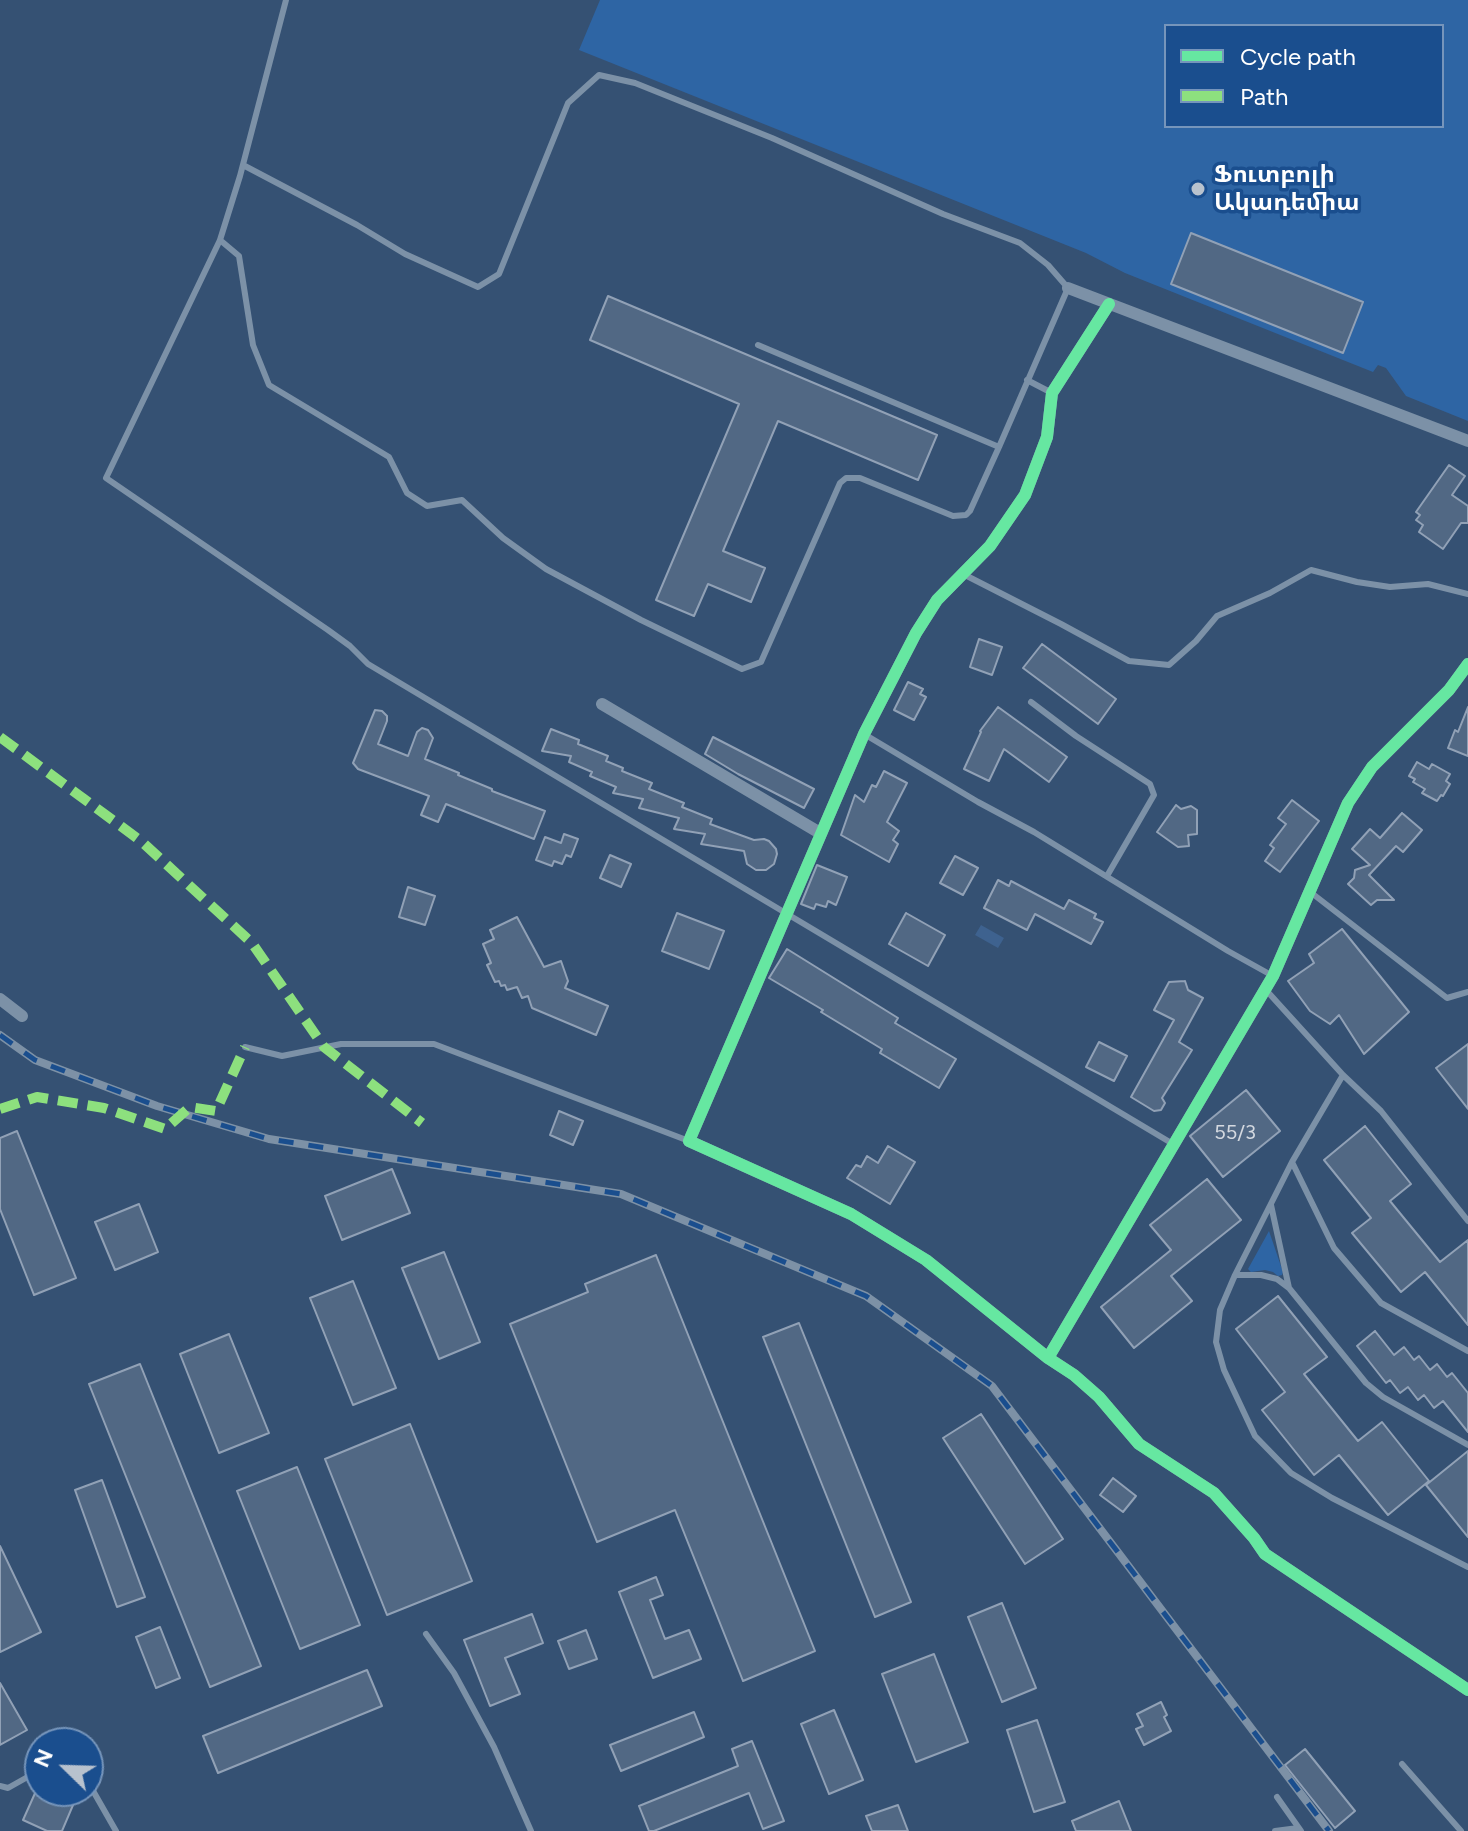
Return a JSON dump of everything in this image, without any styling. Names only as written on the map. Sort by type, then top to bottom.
[{"type":"street","points":[[1068,288],[1468,441]]},
{"type":"street","points":[[1109,304],[1052,393],[1047,437],[1025,495],[990,546],[937,600],[916,633],[864,734],[689,1141],[851,1214],[926,1260],[1048,1358],[1074,1375],[1099,1397],[1139,1444],[1214,1493],[1265,1554],[1468,1690]]},
{"type":"street","points":[[1048,1358],[1266,990],[1348,803],[1372,767],[1449,690],[1468,664]]},
{"type":"street","points":[[602,704],[820,833]]},
{"type":"street","points":[[0,999],[22,1016]]},
{"type":"lane","points":[[286,0],[220,240],[106,478],[328,630],[368,664],[1173,1144]]},
{"type":"lane","points":[[220,240],[239,256],[253,345],[269,385],[389,457],[407,493],[427,506],[462,500],[503,538],[546,569],[742,669],[761,662],[840,483],[846,478],[860,478],[959,517],[970,511],[1068,288],[1048,265],[1020,243],[943,214],[772,138],[635,83],[599,75],[568,103],[499,274],[478,287],[405,254],[243,165]]},
{"type":"lane","points":[[758,345],[999,447]]},
{"type":"lane","points":[[1027,380],[1052,393]]},
{"type":"lane","points":[[963,574],[1129,661],[1169,665],[1196,641],[1217,616],[1270,593],[1311,570],[1357,582],[1390,587],[1428,584],[1468,594]]},
{"type":"lane","points":[[1031,702],[1076,736],[1150,784],[1154,795],[1107,876]]},
{"type":"lane","points":[[864,734],[1273,976]]},
{"type":"lane","points":[[1309,891],[1447,998],[1468,992]]},
{"type":"lane","points":[[1266,990],[1343,1075],[1381,1111],[1468,1221]]},
{"type":"lane","points":[[245,1047],[282,1056],[341,1044],[434,1044],[689,1141]]},
{"type":"lane","points":[[1343,1075],[1292,1162],[1235,1275],[1220,1310],[1216,1342],[1224,1370],[1255,1436],[1291,1473],[1332,1498],[1466,1564]]},
{"type":"lane","points":[[1292,1162],[1334,1248],[1381,1303],[1468,1351]]},
{"type":"lane","points":[[1271,1203],[1289,1288]]},
{"type":"lane","points":[[1235,1275],[1261,1275],[1277,1279],[1289,1288],[1374,1390],[1468,1445]]},
{"type":"lane","points":[[426,1634],[454,1673],[494,1747],[531,1831]]},
{"type":"lane","points":[[1402,1764],[1461,1831]]},
{"type":"lane","points":[[0,1786],[8,1788],[24,1779]]},
{"type":"lane","points":[[1275,1831],[1299,1829],[1277,1797]]},
{"type":"lane","points":[[102,1807],[116,1831]]},
{"type":"shaded area","name":"Ֆուտբոլի Ակադեմիա","points":[[600,0],[1468,0],[1468,421],[1406,396],[1386,368],[1378,365],[1373,372],[1125,273],[1086,253],[579,50]]},
{"type":"shaded area","points":[[981,925],[1004,938],[998,948],[975,935]]},
{"type":"shaded area","points":[[1269,1231],[1283,1272],[1278,1276],[1265,1270],[1251,1272],[1248,1269]]},
{"type":"building","points":[[1191,233],[1363,302],[1343,353],[1171,284]]},
{"type":"building","points":[[608,296],[937,435],[918,480],[778,421],[723,551],[765,568],[751,602],[708,584],[694,616],[656,600],[739,404],[590,340]]},
{"type":"building","points":[[1449,465],[1465,476],[1452,495],[1468,506],[1468,523],[1461,523],[1443,549],[1419,532],[1423,525],[1416,520],[1420,515],[1416,512]]},
{"type":"building","points":[[979,639],[1002,647],[992,675],[970,667]]},
{"type":"building","points":[[1042,644],[1116,699],[1098,724],[1023,668]]},
{"type":"building","points":[[908,682],[923,689],[920,694],[926,697],[914,720],[894,710]]},
{"type":"building","points":[[998,707],[1067,757],[1049,782],[1004,749],[989,781],[964,769],[980,731]]},
{"type":"building","points":[[1468,707],[1468,756],[1448,748]]},
{"type":"building","points":[[375,710],[387,716],[378,744],[408,756],[417,732],[422,728],[428,730],[433,738],[425,759],[492,791],[545,811],[534,839],[446,804],[438,822],[421,815],[429,796],[358,769],[353,763]]},
{"type":"building","points":[[551,729],[608,756],[606,761],[623,768],[622,771],[652,783],[649,789],[684,803],[682,807],[712,819],[710,824],[754,840],[769,841],[776,849],[774,864],[766,870],[756,870],[747,864],[744,851],[701,844],[705,834],[674,829],[679,818],[639,808],[643,799],[613,793],[616,787],[590,776],[592,772],[569,762],[571,756],[542,751]]},
{"type":"building","points":[[713,737],[814,789],[804,808],[705,754]]},
{"type":"building","points":[[1417,762],[1429,769],[1432,764],[1450,774],[1446,781],[1450,784],[1437,801],[1422,793],[1425,789],[1409,776]]},
{"type":"building","points":[[884,771],[907,783],[887,822],[899,831],[893,840],[898,844],[889,862],[841,835],[855,795],[864,802],[872,785],[876,787]]},
{"type":"building","points":[[1292,800],[1319,821],[1280,872],[1265,861],[1274,848],[1270,845],[1286,824],[1278,818]]},
{"type":"building","points":[[1176,805],[1181,809],[1191,806],[1197,810],[1197,834],[1188,835],[1189,846],[1178,847],[1157,832]]},
{"type":"building","points":[[1402,813],[1422,830],[1403,852],[1396,846],[1369,875],[1394,900],[1377,900],[1371,905],[1348,884],[1354,878],[1355,870],[1370,865],[1352,849],[1370,829],[1380,838]]},
{"type":"building","points":[[564,834],[578,839],[571,857],[566,855],[562,864],[554,861],[552,866],[536,860],[545,837],[561,843]]},
{"type":"building","points":[[610,855],[631,864],[621,887],[600,878]]},
{"type":"building","points":[[955,856],[978,868],[963,895],[940,883]]},
{"type":"building","points":[[817,865],[847,877],[836,905],[828,901],[826,907],[816,904],[814,909],[801,904]]},
{"type":"building","points":[[998,880],[1009,886],[1011,881],[1064,909],[1069,900],[1096,914],[1094,918],[1103,922],[1091,944],[1035,914],[1027,930],[984,908]]},
{"type":"building","points":[[408,887],[435,896],[425,925],[399,917]]},
{"type":"building","points":[[677,913],[724,931],[709,969],[662,951]]},
{"type":"building","points":[[906,913],[945,935],[928,966],[889,944]]},
{"type":"building","points":[[517,917],[544,967],[561,961],[568,981],[565,988],[608,1006],[596,1035],[532,1008],[528,996],[522,998],[517,987],[507,990],[499,981],[495,982],[487,965],[491,963],[483,944],[494,939],[490,930]]},
{"type":"building","points":[[1342,929],[1409,1012],[1364,1054],[1339,1015],[1330,1024],[1310,1011],[1288,981],[1314,963],[1309,954]]},
{"type":"building","points":[[787,949],[898,1018],[895,1023],[956,1059],[939,1088],[880,1053],[882,1049],[769,978]]},
{"type":"building","points":[[1185,981],[1188,990],[1203,998],[1179,1042],[1192,1050],[1162,1098],[1165,1103],[1161,1110],[1154,1111],[1131,1097],[1174,1020],[1154,1010],[1169,982]]},
{"type":"building","points":[[1099,1042],[1127,1056],[1114,1081],[1086,1067]]},
{"type":"building","points":[[1468,1044],[1468,1109],[1436,1068]]},
{"type":"building","points":[[1246,1090],[1280,1131],[1223,1177],[1190,1136]]},
{"type":"building","points":[[559,1111],[583,1121],[573,1145],[550,1135]]},
{"type":"building","points":[[1365,1126],[1411,1184],[1390,1201],[1440,1262],[1468,1240],[1468,1325],[1425,1272],[1401,1292],[1352,1233],[1371,1218],[1324,1160]]},
{"type":"building","points":[[17,1131],[76,1278],[34,1295],[0,1209],[0,1138]]},
{"type":"building","points":[[888,1146],[915,1162],[890,1204],[847,1178],[856,1165],[861,1167],[867,1156],[878,1163]]},
{"type":"building","points":[[392,1169],[410,1213],[342,1240],[325,1196]]},
{"type":"building","points":[[1207,1179],[1241,1220],[1171,1276],[1192,1301],[1134,1348],[1101,1307],[1171,1250],[1150,1225]]},
{"type":"building","points":[[139,1204],[158,1252],[115,1270],[95,1222]]},
{"type":"building","points":[[444,1252],[480,1342],[439,1359],[402,1268]]},
{"type":"building","points":[[656,1255],[815,1651],[743,1681],[675,1510],[597,1542],[510,1324],[588,1292],[585,1284]]},
{"type":"building","points":[[353,1281],[396,1388],[353,1405],[310,1298]]},
{"type":"building","points":[[1278,1296],[1327,1357],[1304,1374],[1358,1441],[1382,1422],[1429,1481],[1388,1515],[1339,1455],[1314,1475],[1262,1410],[1285,1392],[1236,1329]]},
{"type":"building","points":[[799,1323],[911,1602],[875,1617],[763,1337]]},
{"type":"building","points":[[1375,1331],[1394,1355],[1404,1347],[1414,1360],[1419,1356],[1430,1370],[1437,1364],[1447,1377],[1452,1373],[1468,1393],[1468,1432],[1443,1401],[1434,1408],[1424,1395],[1418,1400],[1408,1387],[1400,1393],[1390,1380],[1386,1383],[1357,1346]]},
{"type":"building","points":[[229,1334],[269,1433],[219,1453],[180,1354]]},
{"type":"building","points":[[140,1364],[261,1666],[210,1687],[89,1384]]},
{"type":"building","points":[[981,1414],[1063,1539],[1025,1564],[943,1438]]},
{"type":"building","points":[[410,1424],[472,1581],[387,1615],[325,1459]]},
{"type":"building","points":[[1468,1451],[1468,1537],[1426,1485]]},
{"type":"building","points":[[297,1467],[360,1625],[300,1649],[237,1491]]},
{"type":"building","points":[[1113,1478],[1136,1496],[1123,1512],[1100,1495]]},
{"type":"building","points":[[102,1480],[145,1597],[117,1607],[75,1490]]},
{"type":"building","points":[[0,1546],[41,1632],[0,1652]]},
{"type":"building","points":[[656,1577],[663,1595],[650,1600],[665,1639],[689,1630],[701,1659],[653,1678],[619,1592]]},
{"type":"building","points":[[1002,1603],[1036,1688],[1002,1702],[968,1617]]},
{"type":"building","points":[[532,1614],[543,1643],[505,1658],[520,1694],[490,1706],[464,1640]]},
{"type":"building","points":[[160,1627],[180,1678],[156,1688],[136,1637]]},
{"type":"building","points":[[586,1630],[597,1659],[569,1669],[558,1641]]},
{"type":"building","points":[[934,1654],[968,1742],[916,1762],[882,1674]]},
{"type":"building","points":[[367,1670],[382,1706],[218,1773],[203,1736]]},
{"type":"building","points":[[0,1683],[25,1727],[24,1732],[0,1745]]},
{"type":"building","points":[[1161,1702],[1171,1731],[1144,1745],[1136,1729],[1143,1726],[1137,1714]]},
{"type":"building","points":[[834,1710],[863,1780],[829,1794],[801,1724]]},
{"type":"building","points":[[694,1712],[704,1737],[621,1771],[610,1745]]},
{"type":"building","points":[[1037,1720],[1065,1802],[1034,1812],[1007,1730]]},
{"type":"building","points":[[752,1741],[784,1821],[763,1829],[749,1793],[649,1831],[639,1806],[738,1766],[732,1749]]},
{"type":"building","points":[[1305,1749],[1355,1811],[1335,1828],[1285,1765]]},
{"type":"building","points":[[1119,1801],[1131,1831],[1076,1831],[1072,1821]]},
{"type":"building","points":[[898,1805],[908,1831],[872,1831],[866,1816]]},
{"type":"building","points":[[29,1807],[72,1807],[62,1831],[47,1831],[23,1820]]},
{"type":"railway","points":[[0,1035],[35,1060],[157,1106],[269,1139],[621,1194],[866,1296],[992,1386],[1329,1831]]},
{"type":"marked path","points":[[0,737],[141,841],[252,943],[324,1047],[422,1123]]},
{"type":"marked path","points":[[0,1109],[37,1097],[104,1108],[165,1129],[190,1107],[216,1111],[245,1047]]},
{"type":"cycle path","points":[[1109,304],[1052,393],[1047,437],[1025,495],[990,546],[937,600],[916,633],[864,734],[689,1141],[851,1214],[926,1260],[1048,1358],[1074,1375],[1099,1397],[1139,1444],[1214,1493],[1265,1554],[1468,1690]]},
{"type":"cycle path","points":[[1048,1358],[1273,976],[1348,803],[1372,767],[1449,690],[1468,664]]},
{"type":"place","name":"Ֆուտբոլի Ակադեմիա","points":[[1198,189]]}]
